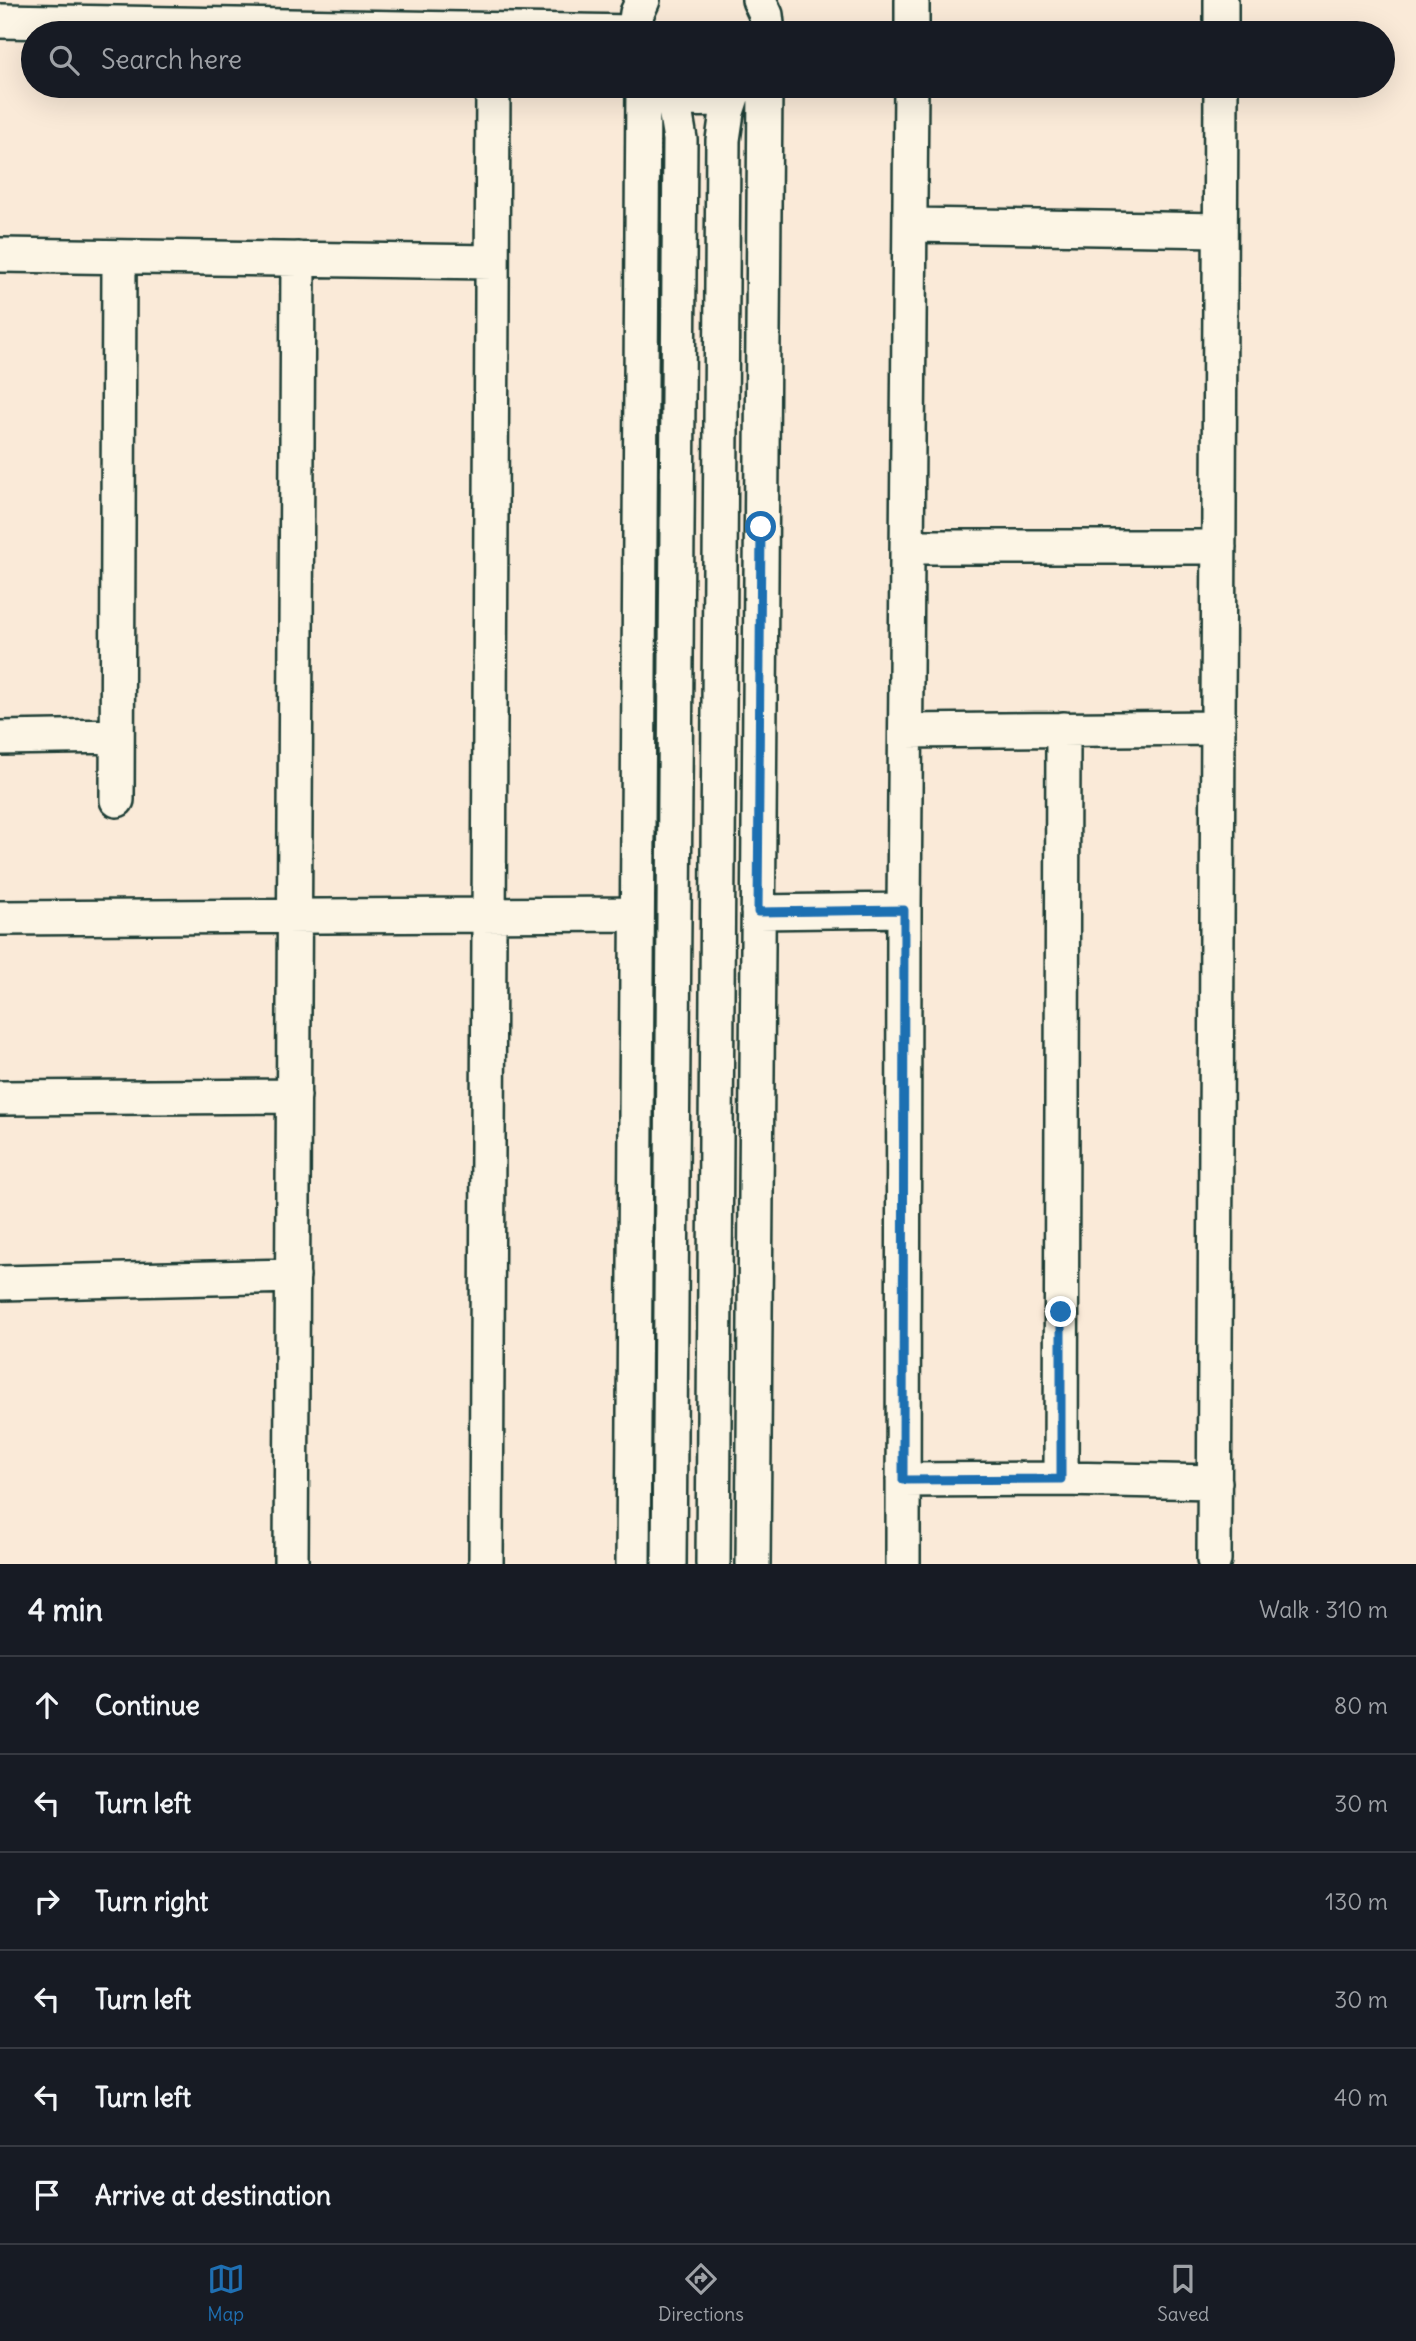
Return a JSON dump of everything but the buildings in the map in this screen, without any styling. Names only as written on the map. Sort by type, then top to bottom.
[{"type":"street","points":[[636,21],[643,0]]},
{"type":"street","points":[[912,0],[912,21]]},
{"type":"street","points":[[1221,0],[1221,21]]},
{"type":"street","points":[[0,22],[125,12],[299,13],[493,21]]},
{"type":"street","points":[[485,1564],[493,98]]},
{"type":"street","points":[[633,1564],[637,914],[656,98]]},
{"type":"street","points":[[666,98],[675,109],[680,139],[669,1564]]},
{"type":"street","points":[[683,98],[718,98]]},
{"type":"street","points":[[713,1564],[723,140],[727,112],[739,98]]},
{"type":"street","points":[[747,98],[758,912],[753,1564]]},
{"type":"street","points":[[903,1564],[904,910],[911,98]]},
{"type":"street","points":[[1214,1560],[1221,98]]},
{"type":"street","points":[[910,225],[1220,230]]},
{"type":"street","points":[[0,255],[492,262]]},
{"type":"street","points":[[117,800],[119,257]]},
{"type":"street","points":[[291,1564],[298,259]]},
{"type":"street","points":[[908,547],[1219,547]]},
{"type":"street","points":[[906,731],[1218,728]]},
{"type":"street","points":[[1061,1479],[1063,729]]},
{"type":"street","points":[[0,738],[117,736]]},
{"type":"street","points":[[758,912],[904,910]]},
{"type":"street","points":[[0,918],[637,914]]},
{"type":"street","points":[[0,1098],[294,1096]]},
{"type":"street","points":[[0,1283],[293,1276]]},
{"type":"street","points":[[903,1480],[1215,1482]]},
{"type":"route","points":[[761,527],[758,912],[904,910],[903,1480],[1061,1479],[1061,1312]]}]
